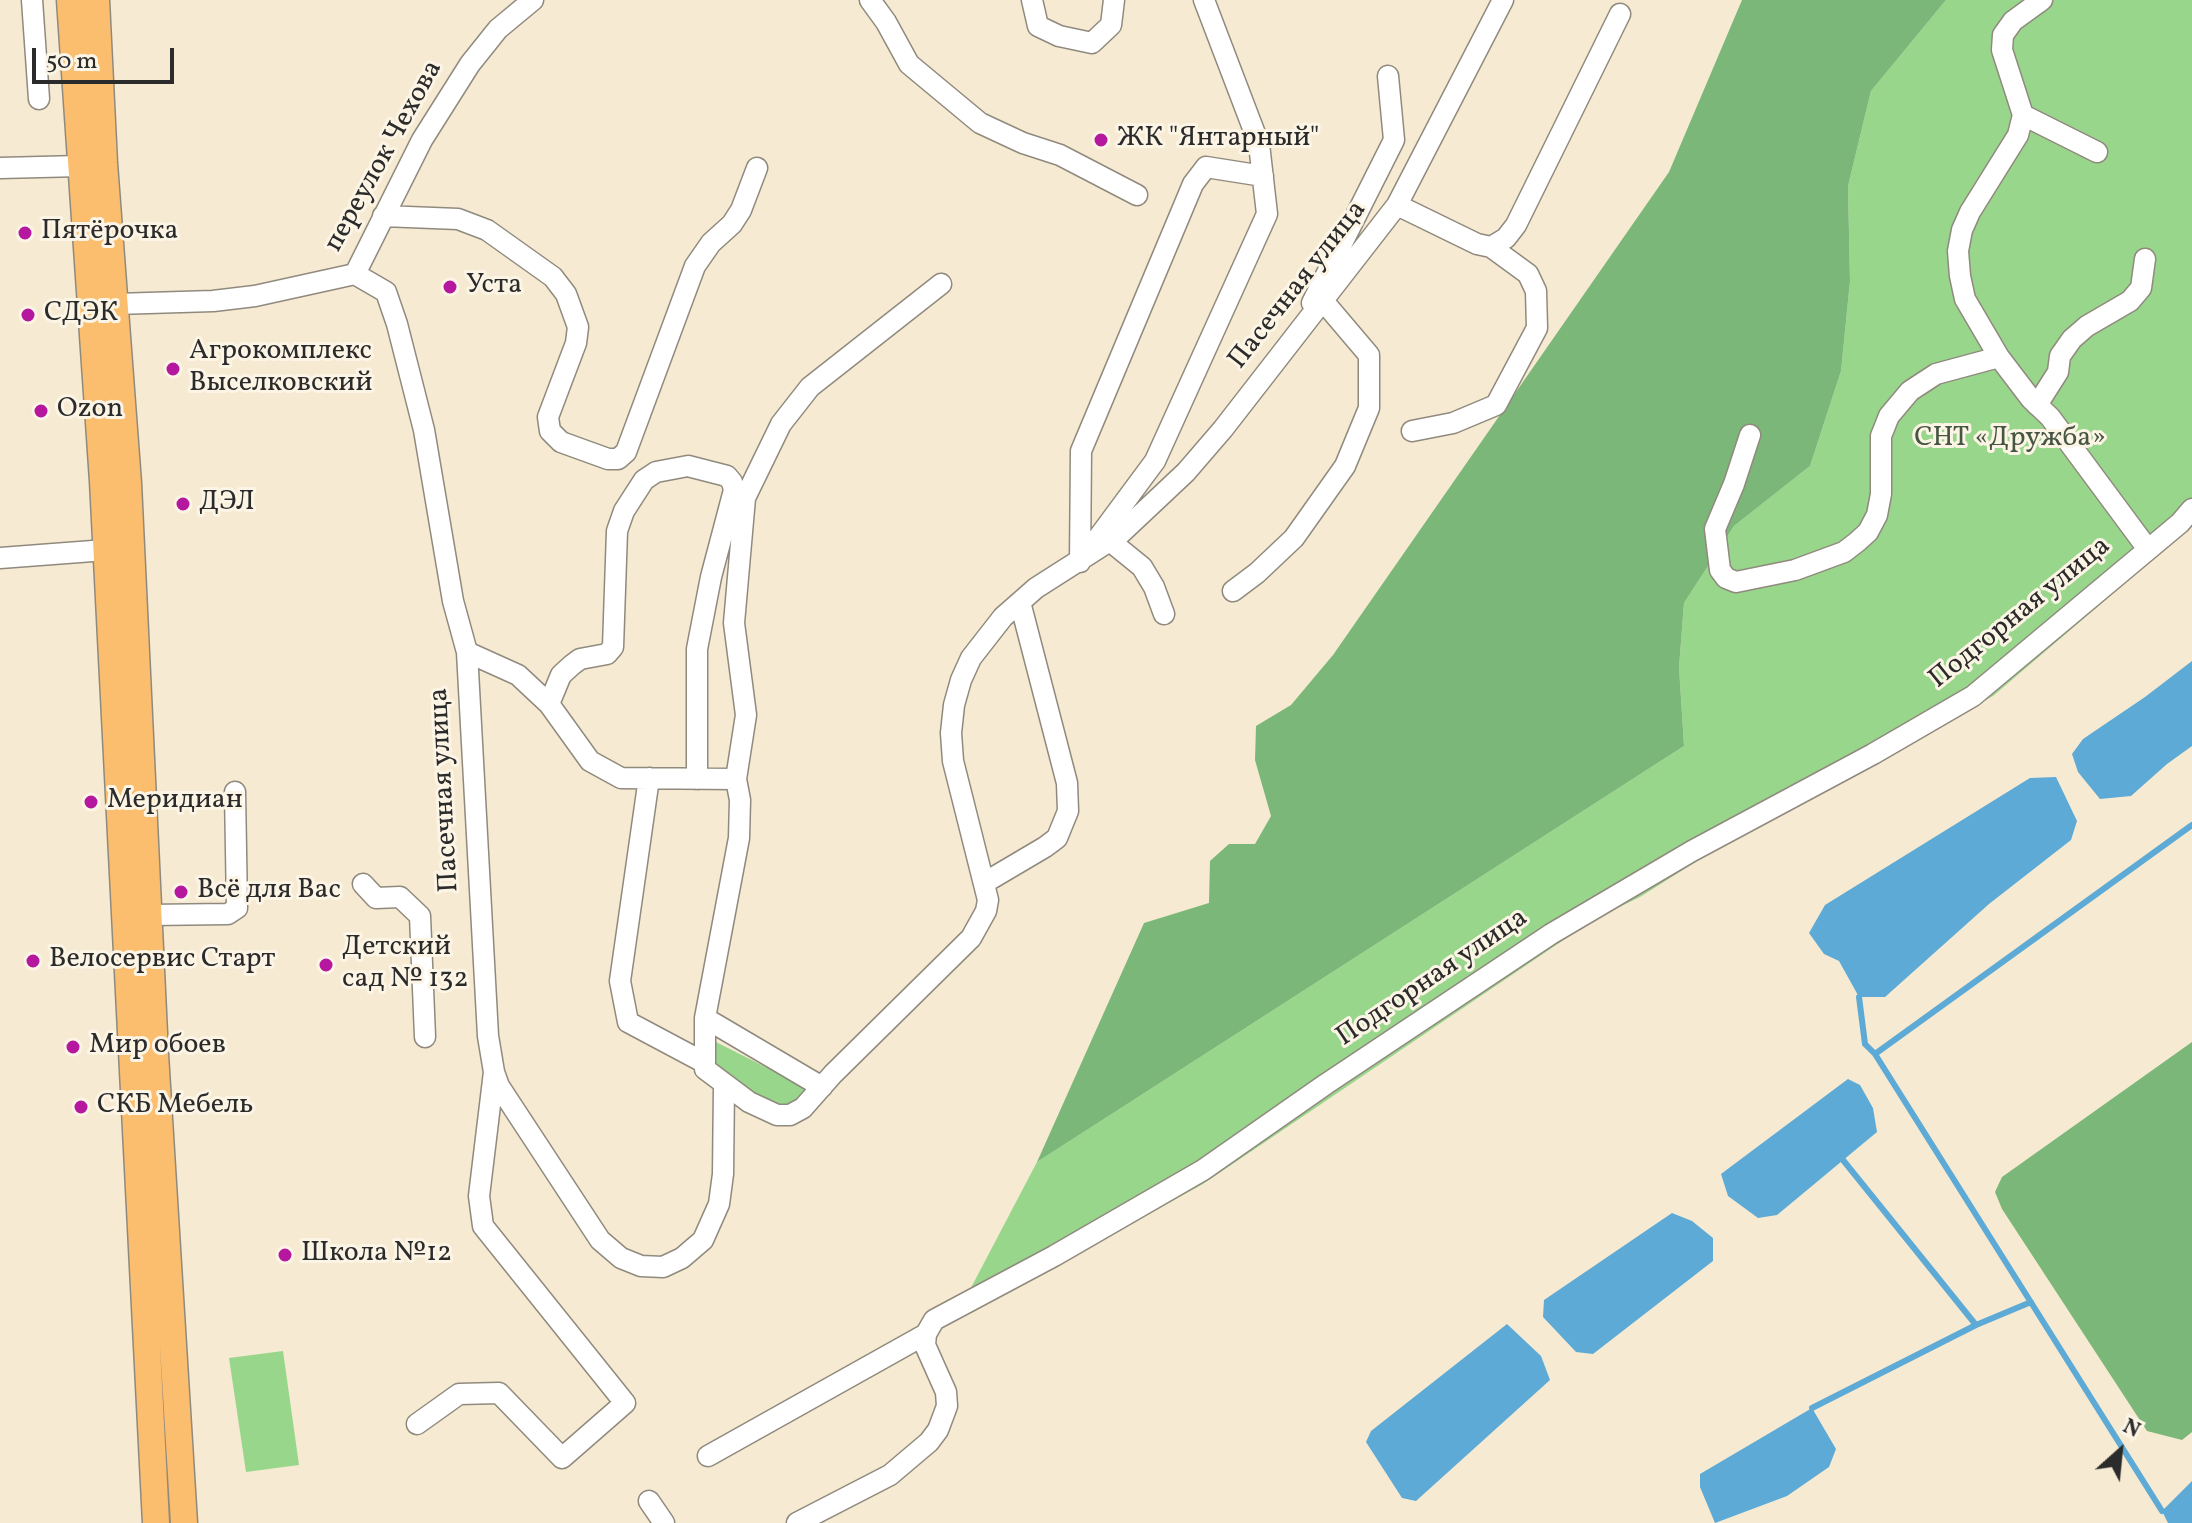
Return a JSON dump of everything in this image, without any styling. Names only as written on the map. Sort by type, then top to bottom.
[{"type":"main road","points":[[70,0],[80,166],[103,304],[129,496],[149,915],[184,1523]]},
{"type":"main road","points":[[96,0],[104,163],[106,550],[156,1523]]},
{"type":"street","points":[[32,0],[39,99]]},
{"type":"street","name":"переулок Чехова","points":[[103,304],[213,301],[255,296],[355,274],[422,140],[470,64],[498,29],[533,0]]},
{"type":"street","points":[[870,0],[909,64],[980,123],[1023,143],[1060,155],[1137,195]]},
{"type":"street","points":[[1032,0],[1038,26],[1059,36],[1092,43],[1111,25],[1114,0]]},
{"type":"street","name":"Пасечная улица","points":[[1080,562],[1155,461],[1267,214],[1259,144],[1204,0]]},
{"type":"street","name":"Пасечная улица","points":[[724,1086],[777,1115],[790,1115],[803,1108],[971,938],[986,911],[988,900],[953,761],[951,733],[954,705],[971,658],[1003,617],[1036,588],[1110,541],[1186,472],[1292,343],[1397,205],[1503,0]]},
{"type":"street","points":[[2042,0],[2013,21],[2003,35],[2002,50],[2023,115],[2018,135],[1970,212],[1958,251],[1960,276],[1965,299],[1999,357],[2050,417],[2147,548]]},
{"type":"street","points":[[1491,247],[1506,238],[1516,225],[1620,14]]},
{"type":"street","points":[[1292,343],[1394,140],[1388,76]]},
{"type":"street","points":[[2023,115],[2097,152]]},
{"type":"street","points":[[0,168],[80,166]]},
{"type":"street","points":[[1080,562],[1081,451],[1193,184],[1206,167],[1263,176]]},
{"type":"street","points":[[383,216],[458,219],[487,230],[553,277],[566,294],[578,327],[576,343],[548,417],[550,431],[561,442],[608,459],[618,459],[626,452],[695,266],[711,243],[737,217],[757,168]]},
{"type":"street","points":[[1397,205],[1477,244],[1491,247],[1528,274],[1536,291],[1537,328],[1496,405],[1453,423],[1412,431]]},
{"type":"street","points":[[2037,405],[2058,372],[2060,356],[2072,339],[2087,326],[2130,301],[2141,288],[2145,259]]},
{"type":"street","name":"Пасечная улица","points":[[355,274],[386,292],[397,324],[424,430],[453,601],[467,652],[488,1036],[499,1086],[600,1240],[621,1258],[641,1266],[663,1267],[682,1258],[703,1240],[719,1204],[723,1174],[724,1086]]},
{"type":"street","points":[[724,1086],[705,1069],[705,1018],[739,838],[740,800],[736,779],[746,715],[734,623],[745,498],[781,424],[810,387],[941,284]]},
{"type":"street","points":[[1233,591],[1294,538],[1345,466],[1369,408],[1369,355],[1324,302]]},
{"type":"street","points":[[1750,435],[1715,529],[1720,570],[1726,578],[1736,582],[1795,570],[1844,552],[1857,542],[1868,532],[1877,515],[1881,494],[1881,436],[1889,416],[1910,391],[1936,374],[1999,357]]},
{"type":"street","points":[[549,704],[561,675],[572,665],[580,659],[607,654],[613,647],[617,531],[633,495],[644,480],[656,472],[674,467],[688,466],[720,472],[732,482],[734,490],[711,577],[697,649],[697,779]]},
{"type":"street","name":"Подгорная улица","points":[[708,1456],[926,1334],[929,1326],[942,1315],[1054,1256],[1203,1170],[1551,934],[1692,851],[1873,754],[1973,696],[2180,523],[2192,509]]},
{"type":"street","points":[[1110,541],[1142,567],[1164,614]]},
{"type":"street","points":[[0,558],[106,550]]},
{"type":"street","points":[[984,883],[1057,838],[1068,811],[1067,783],[1020,602]]},
{"type":"street","name":"Пасечная улица","points":[[467,652],[518,675],[549,704],[590,761],[621,778],[736,779]]},
{"type":"street","points":[[649,778],[620,981],[628,1022],[705,1063]]},
{"type":"street","points":[[149,915],[228,914],[237,908],[235,792]]},
{"type":"street","points":[[363,884],[376,898],[400,897],[420,916],[425,1037]]},
{"type":"street","points":[[705,1018],[822,1087]]},
{"type":"street","points":[[417,1424],[459,1394],[499,1393],[562,1458],[625,1403],[483,1226],[479,1196],[494,1072]]},
{"type":"street","points":[[797,1523],[890,1475],[929,1442],[938,1430],[947,1406],[946,1392],[925,1345],[926,1334]]},
{"type":"street","points":[[649,1501],[664,1523]]},
{"type":"green space","points":[[1742,0],[1946,0],[1871,91],[1848,186],[1850,281],[1841,371],[1810,466],[1734,526],[1684,603],[1679,667],[1684,746],[1037,1162],[1144,923],[1209,903],[1210,861],[1229,844],[1255,844],[1271,816],[1255,760],[1256,726],[1291,705],[1333,655],[1669,172]]},
{"type":"green space","name":"СНТ «Дружба»","points":[[1946,0],[2192,0],[2192,526],[1993,696],[1697,861],[1640,897],[1596,918],[1203,1184],[953,1322],[1037,1162],[1684,746],[1679,667],[1684,603],[1734,526],[1810,466],[1841,371],[1850,281],[1848,186],[1871,91]]},
{"type":"green space","points":[[714,1041],[805,1087],[807,1091],[800,1101],[785,1106],[767,1101],[724,1075],[715,1064]]},
{"type":"green space","points":[[2192,1042],[2192,1432],[2182,1440],[2147,1431],[2002,1209],[1995,1192],[2002,1177]]},
{"type":"green space","points":[[283,1351],[299,1465],[246,1472],[229,1358]]},
{"type":"water","points":[[2192,661],[2192,746],[2131,796],[2100,799],[2078,772],[2072,754],[2083,739]]},
{"type":"water","points":[[2056,777],[2077,821],[2071,840],[1989,904],[1885,997],[1859,997],[1839,961],[1824,954],[1809,933],[1825,905],[2030,778]]},
{"type":"water","points":[[1848,1079],[1860,1085],[1873,1108],[1877,1132],[1777,1215],[1758,1218],[1728,1196],[1721,1174]]},
{"type":"water","points":[[1672,1213],[1692,1221],[1713,1238],[1713,1261],[1593,1354],[1576,1352],[1543,1317],[1544,1300]]},
{"type":"water","points":[[1507,1324],[1541,1356],[1550,1380],[1416,1501],[1402,1498],[1366,1442],[1371,1431]]},
{"type":"water","points":[[1812,1408],[1836,1449],[1829,1467],[1787,1496],[1715,1523],[1700,1487],[1700,1474]]},
{"type":"water","points":[[2192,1481],[2192,1523],[2168,1523],[2162,1511]]},
{"type":"waterway","points":[[1875,1054],[2192,825]]},
{"type":"waterway","points":[[1859,997],[1865,1044],[1875,1054],[2162,1511]]},
{"type":"waterway","points":[[1843,1160],[1976,1325]]},
{"type":"waterway","points":[[1812,1408],[1976,1325],[2031,1302]]},
{"type":"place","name":"ЖК \"Янтарный\"","points":[[1101,140]]},
{"type":"place","name":"Пятёрочка","points":[[25,233]]},
{"type":"place","name":"Уста","points":[[450,287]]},
{"type":"place","name":"СДЭК","points":[[28,315]]},
{"type":"place","name":"Агрокомплекс Выселковский","points":[[173,369]]},
{"type":"place","name":"Ozon","points":[[41,411]]},
{"type":"place","name":"ДЭЛ","points":[[183,504]]},
{"type":"place","name":"Меридиан","points":[[91,802]]},
{"type":"place","name":"Всё для Вас","points":[[181,892]]},
{"type":"place","name":"Велосервис Старт","points":[[33,961]]},
{"type":"place","name":"Детский сад № 132","points":[[326,965]]},
{"type":"place","name":"Мир обоев","points":[[73,1047]]},
{"type":"place","name":"СКБ Мебель","points":[[81,1107]]},
{"type":"place","name":"Школа №12","points":[[285,1255]]}]
